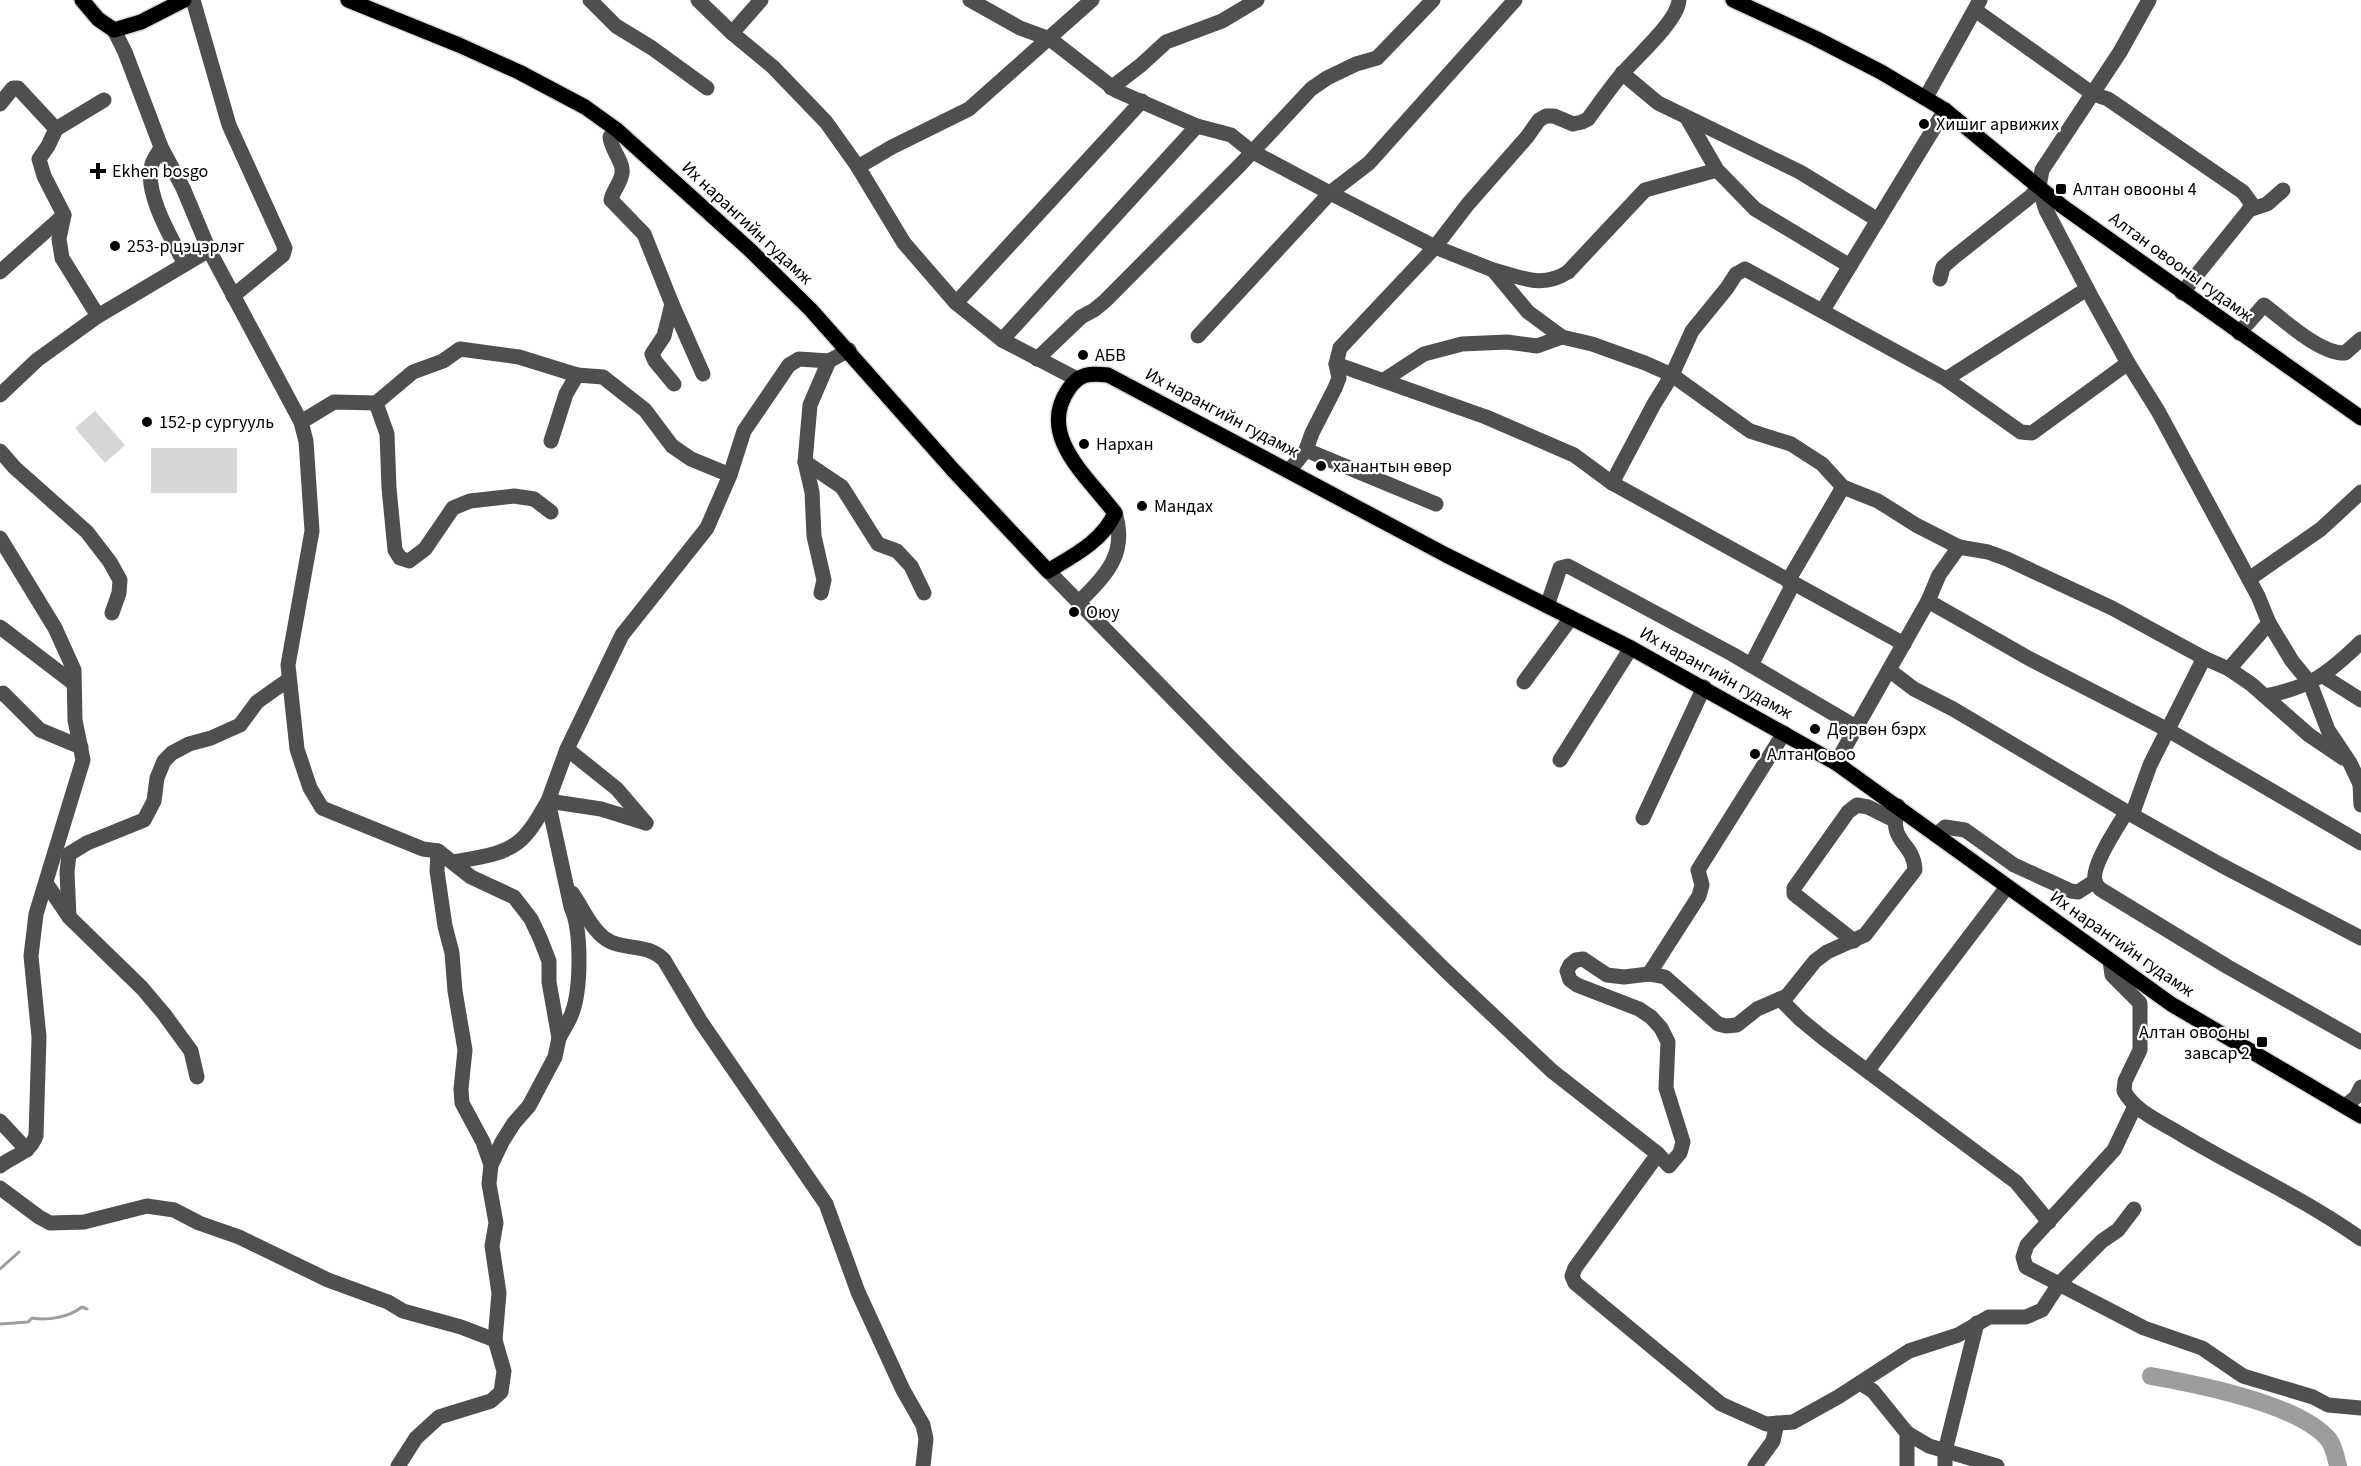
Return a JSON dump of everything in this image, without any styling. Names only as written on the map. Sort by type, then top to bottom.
[{"type":"main road","points":[[82,0],[98,19],[114,30],[141,22],[184,0]]},
{"type":"main road","name":"Их нарангийн гудамж","points":[[348,0],[519,72],[585,107],[617,130],[750,250],[849,350],[954,471],[1048,571]]},
{"type":"main road","name":"Алтан овооны гудамж","points":[[1733,0],[1815,38],[1926,97],[2039,187],[2182,293],[2361,418]]},
{"type":"main road","name":"Их нарангийн гудамж","points":[[1077,379],[1084,374],[1108,375],[1704,687],[1836,763],[1896,813],[1936,835],[2171,1004],[2361,1116]]},
{"type":"main road","points":[[1048,571],[1088,546],[1110,525],[1114,513],[1067,452],[1060,435],[1058,410],[1077,379]]},
{"type":"street","points":[[193,0],[229,125],[285,248],[283,255],[233,296]]},
{"type":"street","points":[[590,0],[616,26],[652,48],[707,88]]},
{"type":"street","points":[[698,0],[732,33],[773,67],[826,122],[858,168],[904,243],[956,303],[1002,340],[1077,379]]},
{"type":"street","points":[[732,33],[761,0]]},
{"type":"street","points":[[970,0],[1020,28],[1050,39],[1111,88],[1197,126],[1231,135],[1251,151],[1435,247],[1493,270],[1542,282],[1555,280],[1568,272],[1645,190],[1717,170]]},
{"type":"street","points":[[858,168],[892,147],[969,109],[1092,0]]},
{"type":"street","points":[[1111,88],[1166,42],[1222,21],[1257,0]]},
{"type":"street","points":[[1037,358],[1081,317],[1106,301],[1241,164],[1311,89],[1356,64],[1377,58],[1433,0]]},
{"type":"street","points":[[1198,336],[1330,193],[1369,163],[1515,0]]},
{"type":"street","points":[[1289,471],[1306,450],[1339,378],[1336,364],[1340,348],[1435,247],[1539,120],[1546,116],[1554,116],[1572,124],[1588,119],[1622,74],[1671,19],[1679,0]]},
{"type":"street","points":[[2149,0],[2093,94],[2042,170],[2039,187],[2046,210],[2087,289],[2158,411],[2249,579],[2269,622],[2292,661],[2317,679],[2361,700]]},
{"type":"street","points":[[1926,97],[1977,5],[2093,94],[2108,99],[2244,192],[2251,202],[2249,210],[2182,293]]},
{"type":"street","points":[[114,30],[125,52],[161,147],[183,188],[209,250],[300,422],[306,441],[312,531],[288,666],[288,680],[297,749],[310,788],[322,808],[423,849],[438,851],[471,877],[514,897],[531,919],[549,961],[549,982],[559,1038]]},
{"type":"street","points":[[1622,74],[1658,103],[1800,172],[1878,220]]},
{"type":"street","points":[[0,104],[13,88],[18,88],[56,129]]},
{"type":"street","points":[[98,316],[63,258],[58,239],[64,215],[44,176],[39,159],[56,129],[104,100]]},
{"type":"street","points":[[956,303],[1142,100]]},
{"type":"street","points":[[1822,310],[1945,110]]},
{"type":"street","points":[[1687,118],[1717,170],[1755,209],[1850,266]]},
{"type":"street","points":[[1002,340],[1197,126]]},
{"type":"street","points":[[617,130],[610,138],[611,147],[622,168],[622,176],[612,193],[612,200],[644,234],[703,374]]},
{"type":"street","points":[[161,147],[152,165],[152,184],[157,209],[185,264]]},
{"type":"street","points":[[1940,279],[1943,267],[2039,187]]},
{"type":"street","points":[[2249,210],[2267,204],[2283,190]]},
{"type":"street","points":[[0,272],[64,215]]},
{"type":"street","points":[[0,394],[37,360],[98,316],[209,250]]},
{"type":"street","points":[[1612,483],[1672,375],[1692,330],[1736,274],[1745,269],[1946,379],[2020,432],[2032,433],[2128,363]]},
{"type":"street","points":[[1493,270],[1528,312],[1562,338],[1592,344],[1672,375],[1750,431],[1791,444],[1822,465],[1843,487],[1878,501],[1916,525],[1959,547],[1979,550],[2007,560],[2112,608],[2204,658],[2229,669],[2265,696],[2309,735],[2350,763]]},
{"type":"street","points":[[1946,379],[1983,353],[2087,289]]},
{"type":"street","points":[[672,304],[664,336],[652,354],[674,384]]},
{"type":"street","points":[[2239,333],[2264,305],[2307,337],[2335,354],[2345,353],[2361,339]]},
{"type":"street","points":[[1384,380],[1425,354],[1462,344],[1507,342],[1538,346],[1562,338]]},
{"type":"street","points":[[300,422],[334,402],[376,403],[413,372],[443,361],[460,349],[519,357],[577,375],[603,377],[645,410],[672,446],[691,459],[730,475]]},
{"type":"street","points":[[453,862],[491,855],[518,843],[534,823],[548,801],[567,748],[622,635],[707,528],[730,475],[744,431],[789,365],[799,359],[829,361],[849,350]]},
{"type":"street","points":[[821,593],[824,580],[814,536],[812,492],[805,462],[810,405],[829,361]]},
{"type":"street","points":[[1336,364],[1486,417],[1574,455],[1612,483],[1904,645]]},
{"type":"street","points":[[551,441],[567,394],[577,375]]},
{"type":"street","points":[[376,403],[387,434],[393,531],[395,550],[400,558],[409,561],[425,549],[453,508],[470,501],[514,496],[534,499],[551,512]]},
{"type":"street","points":[[1306,450],[1436,504]]},
{"type":"street","points":[[0,451],[15,468],[87,532],[111,562],[120,580],[119,593],[112,613]]},
{"type":"street","points":[[805,462],[842,488],[879,544],[897,551],[911,566],[924,592]]},
{"type":"street","points":[[1750,665],[1843,487]]},
{"type":"street","points":[[2249,579],[2321,529],[2361,492]]},
{"type":"street","points":[[1078,603],[1109,569],[1119,542],[1120,530],[1114,513]]},
{"type":"street","points":[[0,537],[55,628],[74,669],[72,682],[75,720],[83,760],[36,914],[31,956],[39,1037],[36,1136],[27,1150],[0,1166]]},
{"type":"street","points":[[1836,763],[1904,645],[1939,575],[1959,547]]},
{"type":"street","points":[[1547,606],[1560,568],[1568,566],[1750,665],[1856,727]]},
{"type":"street","points":[[1048,571],[1445,970],[1552,1071],[1658,1154],[1669,1166],[1680,1154],[1683,1142],[1666,1088],[1668,1042],[1661,1028],[1639,1009],[1577,985],[1570,980],[1567,971],[1570,965],[1576,960],[1583,959],[1607,975],[1624,978],[1649,974],[1665,977],[1718,1024],[1737,1025],[1757,1009],[1787,996],[1815,961],[1827,952],[1854,941],[1865,934],[1915,870],[1915,862],[1895,830],[1896,813],[1857,805],[1848,812],[1794,888],[1794,894],[1854,941]]},
{"type":"street","points":[[1928,600],[2030,659],[2168,730],[2361,843]]},
{"type":"street","points":[[1524,682],[1571,618]]},
{"type":"street","points":[[2229,669],[2269,622]]},
{"type":"street","points":[[0,627],[72,682]]},
{"type":"street","points":[[2265,696],[2289,691],[2317,679],[2361,642]]},
{"type":"street","points":[[1560,760],[1631,648]]},
{"type":"street","points":[[2204,658],[2150,765],[2129,814],[2109,840],[2096,872],[2095,881],[2100,889],[2228,967],[2361,1042]]},
{"type":"street","points":[[1889,670],[1920,693],[1953,709],[2129,814],[2361,938]]},
{"type":"street","points":[[2317,679],[2328,730],[2350,763],[2360,785],[2361,805]]},
{"type":"street","points":[[69,917],[67,872],[69,854],[87,843],[144,820],[154,801],[156,778],[164,761],[171,753],[240,725],[257,702],[288,680]]},
{"type":"street","points":[[1642,818],[1704,687]]},
{"type":"street","points":[[0,694],[3,693],[40,730],[81,747]]},
{"type":"street","points":[[1649,974],[1699,896],[1702,885],[1698,870],[1784,733]]},
{"type":"street","points":[[548,801],[601,808],[646,823],[617,789],[567,748]]},
{"type":"street","points":[[399,1466],[416,1438],[439,1417],[490,1401],[501,1392],[504,1371],[495,1340],[499,1293],[492,1246],[496,1223],[489,1184],[491,1165],[514,1123],[529,1106],[555,1057],[559,1038],[572,1012],[576,995],[579,942],[576,917],[548,801]]},
{"type":"street","points":[[1936,835],[1945,827],[1965,830],[2014,865],[2071,891],[2078,892],[2095,881]]},
{"type":"street","points":[[438,851],[437,871],[445,926],[453,954],[455,991],[465,1050],[462,1102],[483,1142],[491,1165]]},
{"type":"street","points":[[46,883],[69,917],[142,988],[164,1014],[191,1052],[197,1077]]},
{"type":"street","points":[[1868,1070],[2007,887]]},
{"type":"street","points":[[569,889],[595,928],[609,942],[644,948],[655,952],[664,960],[701,1022],[826,1204],[858,1292],[903,1390],[923,1425],[926,1438],[923,1466]]},
{"type":"street","points":[[2110,961],[2112,975],[2140,1004],[2140,1050],[2125,1081],[2124,1091],[2135,1106],[2227,1162],[2309,1206],[2361,1239]]},
{"type":"street","points":[[1780,999],[1800,1019],[2016,1182],[2049,1222]]},
{"type":"street","points":[[2345,1106],[2356,1097],[2361,1087]]},
{"type":"street","points":[[2135,1106],[2114,1150],[2027,1245],[2023,1257],[2026,1266],[2144,1328],[2202,1348],[2243,1376],[2313,1397],[2328,1406],[2361,1408]]},
{"type":"street","points":[[0,1120],[27,1150]]},
{"type":"street","points":[[1658,1154],[1575,1268],[1572,1276],[1575,1283],[1721,1404],[1766,1424],[1793,1422],[1910,1351],[1958,1335],[1989,1317],[2026,1317],[2042,1310],[2059,1284],[2102,1241],[2118,1230],[2134,1209]]},
{"type":"street","points":[[0,1188],[50,1223],[84,1222],[147,1206],[174,1210],[199,1223],[247,1240],[328,1280],[371,1294],[403,1311],[461,1327],[495,1340]]},
{"type":"street","points":[[1945,1459],[1977,1323]]},
{"type":"street","points":[[1860,1383],[1873,1391],[1907,1433],[1945,1459],[1997,1466]]},
{"type":"street","points":[[1755,1466],[1773,1441],[1778,1423]]},
{"type":"street","points":[[1907,1433],[1907,1466]]},
{"type":"shaded area","points":[[95,411],[125,445],[105,463],[75,428]]},
{"type":"shaded area","points":[[151,448],[237,448],[237,493],[151,493]]},
{"type":"waterway","points":[[0,1269],[19,1252]]},
{"type":"waterway","points":[[0,1324],[28,1322],[32,1318],[58,1317],[82,1307],[87,1309]]},
{"type":"waterway","points":[[2151,1376],[2219,1390],[2272,1406],[2295,1416],[2315,1427],[2329,1440],[2338,1466]]},
{"type":"place","name":"Хишиг арвижих","points":[[1924,124]]},
{"type":"place","name":"Ekhen bosgo","points":[[98,171]]},
{"type":"place","name":"Алтан овооны 4","points":[[2061,189]]},
{"type":"place","name":"253-р цэцэрлэг","points":[[115,246]]},
{"type":"place","name":"АБВ","points":[[1083,355]]},
{"type":"place","name":"152-р сургууль","points":[[147,422]]},
{"type":"place","name":"Нархан","points":[[1084,444]]},
{"type":"place","name":"ханантын өвөр","points":[[1321,466]]},
{"type":"place","name":"Мандах","points":[[1142,506]]},
{"type":"place","name":"Оюу","points":[[1074,612]]},
{"type":"place","name":"Дөрвөн бэрх","points":[[1815,729]]},
{"type":"place","name":"Алтан овоо","points":[[1755,754]]},
{"type":"place","name":"Алтан овооны завсар 2","points":[[2262,1042]]}]
